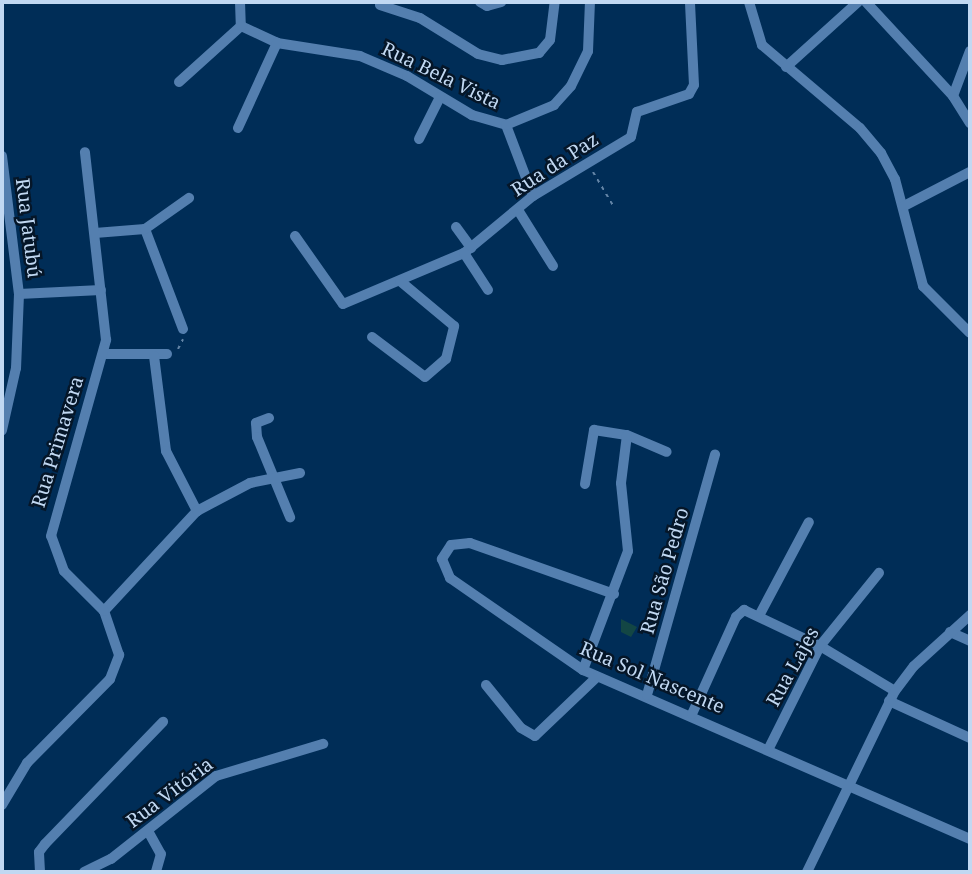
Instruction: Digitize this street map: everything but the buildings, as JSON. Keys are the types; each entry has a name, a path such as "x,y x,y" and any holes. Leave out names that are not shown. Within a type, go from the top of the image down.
{"street":[{"path":"179,82 241,26 240,2"},
{"path":"480,2 501,2"},
{"path":"380,5 420,18 478,54 502,60 538,53 550,40 555,2"},
{"name":"Rua Bela Vista","path":"241,26 277,43 360,56 491,124 506,125 555,105 571,86 587,51 590,2"},
{"name":"Rua da Paz","path":"295,236 343,304 468,250 533,195 631,137 641,109 689,94 694,85 690,2"},
{"path":"749,2 762,45 860,128 881,153 904,205 923,286 970,332"},
{"path":"786,67 858,2"},
{"path":"866,2 953,96 970,122"},
{"path":"239,128 277,43"},
{"path":"953,96 970,51"},
{"path":"419,139 440,97"},
{"name":"Rua Bela Vista","path":"506,125 533,195"},
{"name":"Rua Primavera","path":"2,805 26,763 115,671 118,644 104,611 64,571 51,536 103,354 101,290 85,152"},
{"name":"Rua Jatubú","path":"2,156 19,294 16,368 2,430"},
{"path":"904,205 970,172"},
{"path":"95,233 145,229 189,198"},
{"path":"518,210 553,266"},
{"path":"456,227 488,290"},
{"path":"145,229 183,329"},
{"path":"372,337 412,369 428,377 438,372 455,331 451,321 400,281"},
{"path":"19,294 101,290"},
{"path":"103,354 167,354"},
{"path":"154,356 166,451 197,511"},
{"path":"268,418 258,421 256,431 270,477 290,517"},
{"path":"585,484 594,430 626,435 667,453"},
{"path":"583,670 614,594 628,551 621,482 626,435"},
{"name":"Rua São Pedro","path":"647,695 715,454"},
{"path":"104,611 197,511 226,492 270,477 300,473"},
{"path":"755,612 809,522"},
{"name":"Rua Sol Nascente","path":"614,594 470,543 457,542 444,553 441,565 450,578 583,670 692,714 970,839"},
{"name":"Rua Lajes","path":"769,748 820,646 879,573"},
{"path":"692,714 736,617 755,612 820,646 892,696 970,738"},
{"path":"807,872 892,696 950,632 970,615"},
{"path":"950,632 970,641"},
{"path":"486,685 521,728 535,736 597,677"},
{"path":"40,872 39,852 45,844 163,722"},
{"name":"Rua Vitória","path":"84,872 148,831 216,776 323,744"},
{"path":"148,831 161,854 156,872"}],"path":[{"path":"588,163 614,207"},
{"path":"167,354 183,343 183,329"}]}
